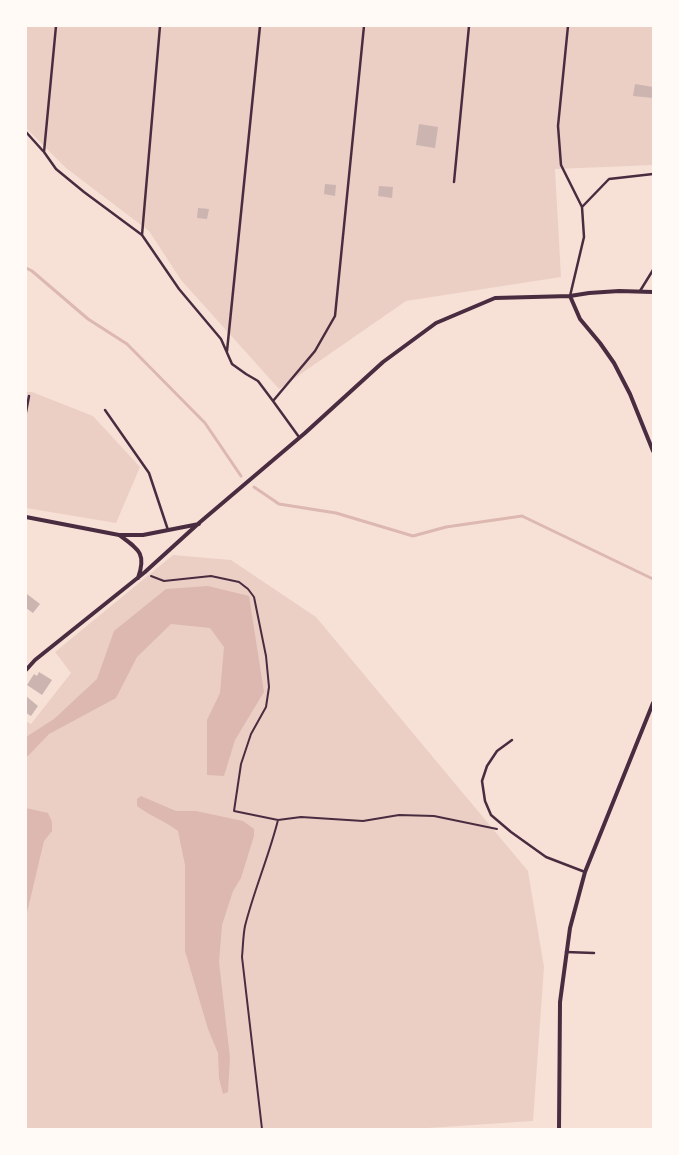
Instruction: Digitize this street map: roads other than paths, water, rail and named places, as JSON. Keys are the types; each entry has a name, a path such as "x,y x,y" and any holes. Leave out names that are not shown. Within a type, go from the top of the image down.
{"street":[{"path":"26,670 35,660 138,578 199,523 300,438 382,362 436,323 495,298 570,296 589,293 653,292"},
{"path":"570,296 580,319 614,363 630,394 653,451"},
{"path":"26,516 119,535 144,535 199,523"},
{"path":"119,535 135,547 141,557 142,566 138,578"},
{"path":"559,1129 560,1002 570,928 585,872 653,703"}],"lane":[{"path":"44,152 56,26"},
{"path":"142,235 160,26"},
{"path":"227,352 260,26"},
{"path":"273,401 315,351 335,316 364,26"},
{"path":"454,182 469,26"},
{"path":"568,26 558,126 561,165 582,206 584,237 570,296"},
{"path":"26,132 44,152 56,169 142,235 179,289 221,339 232,364 258,381 300,438"},
{"path":"582,206 609,179 653,174"},
{"path":"639,292 653,270"},
{"path":"26,412 29,396"},
{"path":"106,410 149,473 168,530"},
{"path":"512,740 497,751 487,766 482,781 485,801 491,815 511,832 546,857 585,872"},
{"path":"566,952 594,953"}],"waterway":[{"path":"26,268 32,271 88,319 127,344 205,423 241,476"},
{"path":"254,487 279,504 336,513 413,536 446,527 522,516 653,579"}]}
